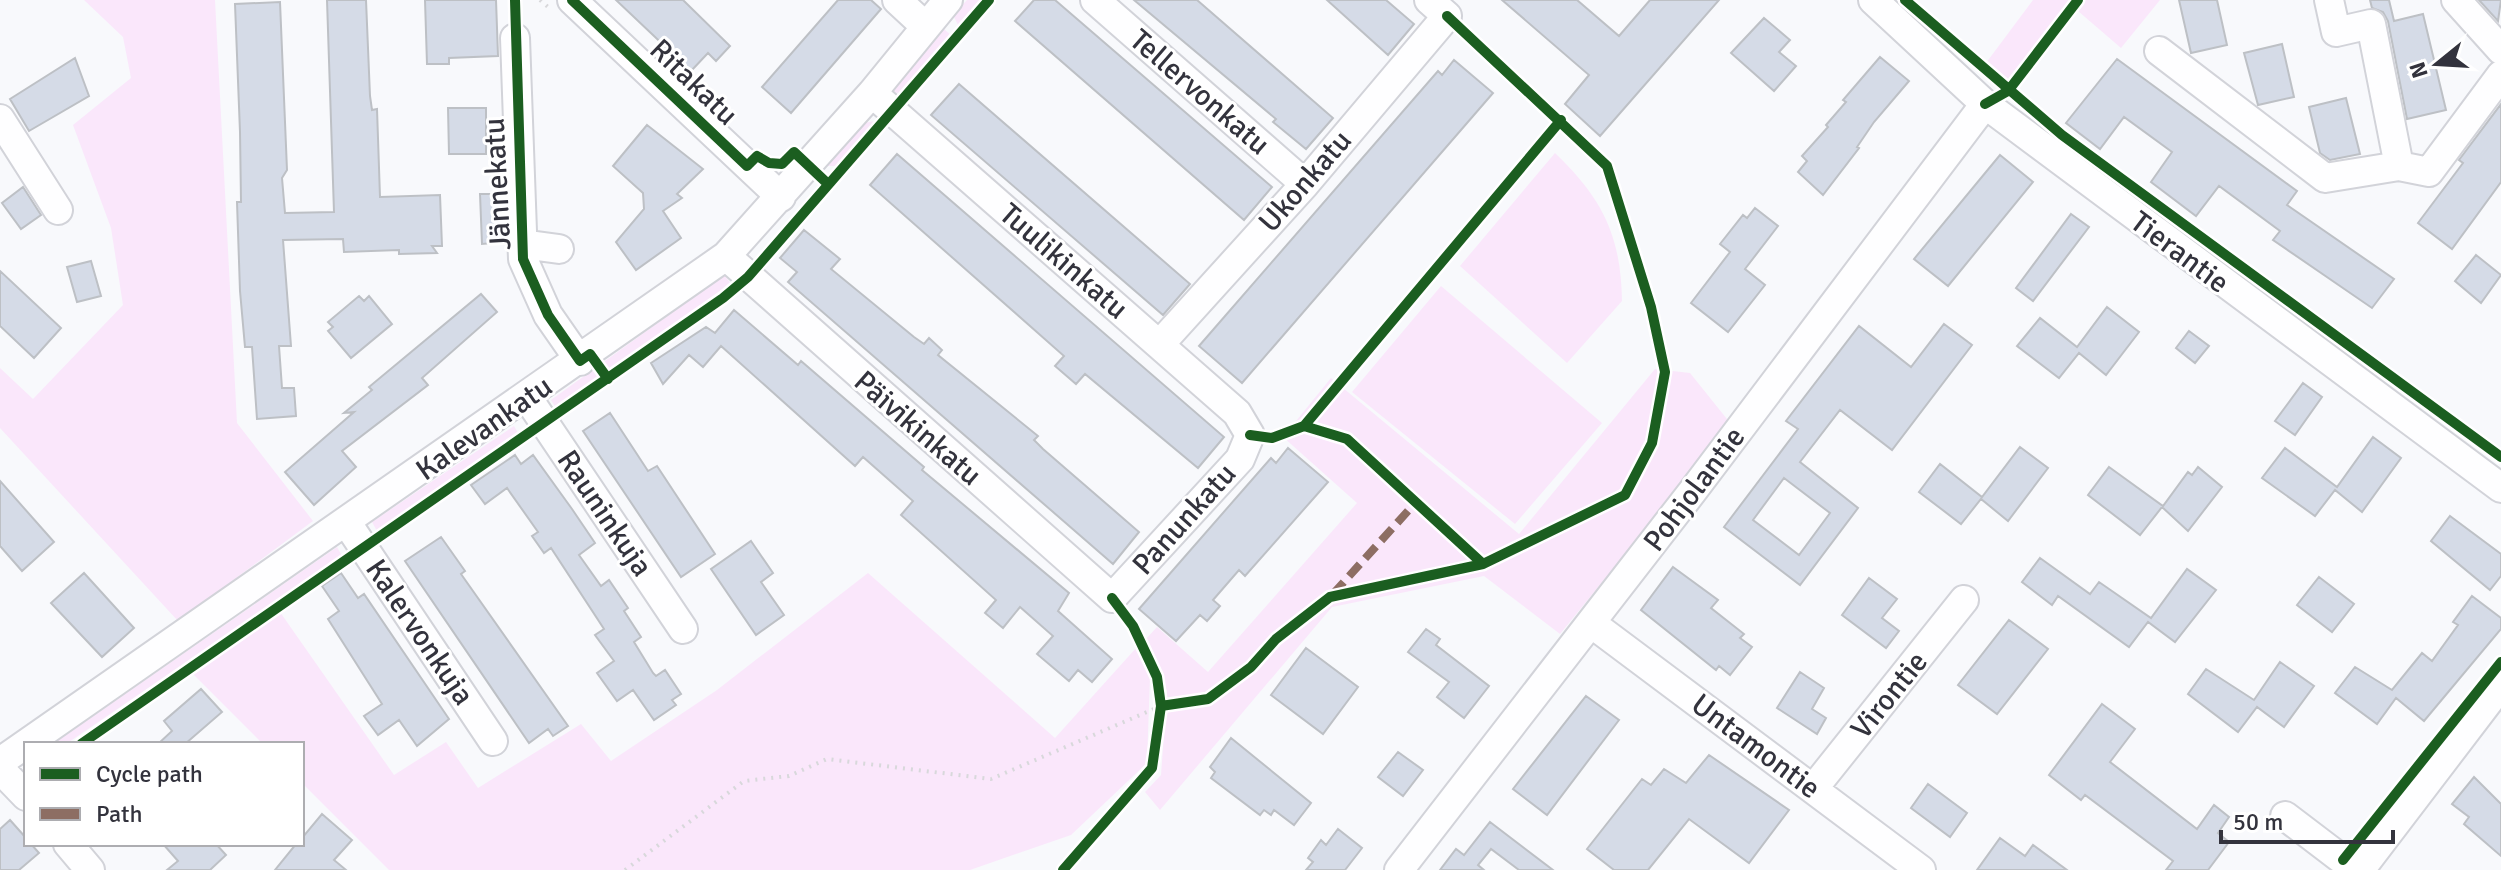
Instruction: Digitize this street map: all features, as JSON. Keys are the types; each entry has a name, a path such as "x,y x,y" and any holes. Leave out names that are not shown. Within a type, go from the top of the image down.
{"street":[{"name":"Ritakatu","path":"572,0 781,197"},
{"path":"897,0 925,26"},
{"name":"Kalevankatu","path":"29,742 580,361 726,256 872,93 948,0"},
{"name":"Tellervonkatu","path":"1095,0 1305,184"},
{"name":"Tierantie","path":"1873,0 1985,104 2501,488"},
{"path":"2329,0 2336,32 2371,24 2399,166"},
{"path":"2456,0 2501,50"},
{"name":"Ukonkatu","path":"1160,344 1305,184 1438,8"},
{"name":"Jännekatu","path":"515,38 523,259 548,315 580,361"},
{"path":"2159,51 2325,178 2399,166 2429,172 2501,75"},
{"name":"Tuulikinkatu","path":"872,93 1237,413 1250,435"},
{"name":"Pohjolantie","path":"1399,870 1591,623 1985,104"},
{"path":"0,119 58,210"},
{"path":"522,244 559,249"},
{"name":"Päivikinkatu","path":"726,256 1112,598"},
{"name":"Rauninkuja","path":"527,397 683,629"},
{"name":"Panunkatu","path":"1112,598 1240,459 1250,435"},
{"name":"Kalervonkuja","path":"347,523 493,741"},
{"name":"Virontie","path":"1813,789 1964,600"},
{"name":"Untamontie","path":"1591,623 1921,870"},
{"path":"2285,816 2358,870 2501,685"},
{"name":"Kalevankatu","path":"0,762 24,745"},
{"path":"0,769 24,794"},
{"path":"70,846 90,870"}],"path":[{"path":"1159,691 1159,721"},
{"path":"625,870 744,781 789,776 827,759 991,779 1161,706 1176,703"}],"shaded area":[{"path":"84,0 215,0 237,423 313,521 178,621 0,428 0,368 33,399 123,305 111,228 73,125 131,78 123,37"},
{"path":"967,0 981,0 958,25 953,15"},
{"path":"2033,0 2160,0 2121,48 2078,11 2017,89 1986,63"},
{"path":"944,29 952,36 900,95 890,89"},
{"path":"881,120 841,166 827,166 863,123"},
{"path":"1555,153 1585,186 1606,219 1618,256 1621,278 1622,301 1567,363 1460,266"},
{"path":"724,275 732,285 668,333 556,408 551,400"},
{"path":"1441,286 1602,423 1515,524 1352,392"},
{"path":"1655,369 1690,373 1731,424 1560,634 1484,576 1332,607 1160,810 1145,792 1161,775 1167,691 1145,640 1157,627 1208,672 1357,503 1283,437 1331,378 1519,534"},
{"path":"514,426 521,438 378,533 372,522"},
{"path":"337,547 342,556 69,742 56,742"},
{"path":"868,573 1055,738 1137,647 1150,677 1147,763 1071,835 970,870 389,870 304,785 304,742 261,742 190,671 280,612 394,775 446,742 478,788 581,724 611,761 717,690"}],"building":[{"path":"327,0 366,0 370,96 372,110 377,109 380,197 440,195 442,246 432,246 437,253 399,254 399,250 344,252 343,239 283,240 291,346 279,346 282,388 294,388 296,416 257,419 252,347 245,347 240,291 237,202 241,202 240,132 235,4 280,2 287,170 282,178 285,213 334,212"},
{"path":"425,0 496,0 498,56 449,58 449,64 427,64"},
{"path":"616,0 683,0 730,46 716,61 708,53 691,71"},
{"path":"838,0 871,0 881,9 791,113 762,87"},
{"path":"1034,0 1055,0 1272,187 1244,220 1015,21"},
{"path":"1134,0 1197,0 1333,118 1306,149 1273,122 1276,119"},
{"path":"1327,0 1386,0 1414,24 1388,55"},
{"path":"1502,0 1577,0 1619,36 1650,0 1719,0 1600,136 1565,104 1589,75"},
{"path":"2179,0 2217,0 2227,45 2191,53"},
{"path":"2370,0 2389,0 2394,21 2423,14 2446,110 2407,119 2388,21 2383,12 2372,8"},
{"path":"2479,0 2501,0 2498,21"},
{"path":"1764,18 1790,40 1779,52 1796,66 1774,91 1731,53"},
{"path":"2282,44 2294,97 2258,105 2244,53"},
{"path":"1880,57 1909,81 1874,122 1859,148 1823,195 1798,172 1807,161 1802,156 1828,127 1826,125 1846,102 1843,100"},
{"path":"75,58 89,96 29,131 10,99"},
{"path":"2117,59 2297,191 2287,205 2394,279 2372,308 2273,240 2280,231 2219,186 2196,216 2151,182 2172,152 2124,117 2100,149 2066,123"},
{"path":"1454,60 1493,93 1242,383 1199,346 1438,71 1442,75"},
{"path":"959,84 1190,284 1163,315 931,115"},
{"path":"2346,98 2360,154 2330,160 2320,153 2309,107"},
{"path":"2501,104 2501,182 2452,249 2418,223 2463,163 2459,160"},
{"path":"448,108 486,108 486,154 449,154"},
{"path":"647,125 703,169 677,194 682,198 663,211 681,238 636,270 616,242 644,209 643,193 613,166"},
{"path":"897,154 1224,437 1198,468 1085,374 1076,384 1055,366 1064,356 870,185"},
{"path":"2000,155 2033,182 1948,286 1914,259"},
{"path":"23,187 41,215 21,229 2,203"},
{"path":"480,194 502,194 504,242 482,244"},
{"path":"1755,208 1778,226 1745,269 1765,285 1728,332 1691,303 1730,252 1720,244 1743,215 1747,218"},
{"path":"2071,214 2089,227 2033,301 2016,288"},
{"path":"804,230 840,259 831,269 914,337 924,344 929,338 942,350 938,355 1038,436 1034,440 1043,449 1139,532 1113,564 788,282 797,272 780,258"},
{"path":"2476,255 2501,275 2481,303 2455,281"},
{"path":"91,261 101,296 77,302 67,267"},
{"path":"0,271 61,328 34,358 0,326"},
{"path":"481,294 497,312 422,378 428,385 342,451 356,467 314,505 285,472 354,412 344,413 372,390 369,387"},
{"path":"359,296 364,301 369,296 392,324 351,358 328,331 333,327 328,322"},
{"path":"2107,307 2139,332 2106,375 2079,353 2059,378 2017,346 2040,318 2077,347"},
{"path":"734,310 798,365 801,361 924,467 922,470 1069,593 1058,611 1112,659 1092,682 1078,670 1069,681 1037,654 1053,636 1020,607 1003,628 985,613 996,600 901,515 913,501 863,457 855,466 721,346 703,367 689,355 663,384 651,363 706,327 715,333"},
{"path":"1944,324 1972,345 1892,450 1840,410 1800,462 1858,508 1800,585 1724,527 1798,429 1786,421 1859,326 1911,367","holes":["1784,478 1830,513 1799,555 1753,520"]},
{"path":"2189,331 2209,346 2195,363 2176,348"},
{"path":"2303,383 2322,397 2295,435 2275,421"},
{"path":"610,413 648,471 657,466 715,554 681,577 583,431"},
{"path":"2373,437 2401,458 2362,512 2335,490 2315,516 2262,478 2285,448 2337,487"},
{"path":"2020,447 2048,468 2008,521 1981,499 1961,524 1919,492 1940,464 1982,497"},
{"path":"1288,448 1328,482 1245,576 1239,570 1213,600 1220,606 1207,621 1200,615 1176,641 1139,609 1271,458 1276,463"},
{"path":"515,455 521,464 533,455 572,509 595,543 579,555 601,586 609,580 628,608 624,611 641,637 634,642 653,673 656,676 665,670 681,694 672,700 676,705 654,720 633,690 617,701 597,673 614,661 595,635 604,629 551,548 544,553 532,536 538,532 507,488 485,504 471,485"},
{"path":"2109,467 2163,506 2188,472 2192,475 2198,467 2222,487 2188,531 2162,507 2140,535 2088,495"},
{"path":"0,481 54,542 22,571 0,546"},
{"path":"2450,516 2501,554 2501,576 2490,590 2431,541"},
{"path":"441,537 465,571 461,574 568,726 553,736 548,729 529,743 405,561"},
{"path":"751,541 773,573 761,582 784,615 756,635 711,569"},
{"path":"2040,558 2090,594 2099,582 2151,618 2187,569 2216,590 2175,642 2148,622 2129,647 2058,596 2052,605 2022,582"},
{"path":"1673,567 1718,600 1711,608 1744,634 1740,638 1752,647 1730,675 1719,666 1716,670 1641,610"},
{"path":"84,573 134,628 102,657 51,603"},
{"path":"341,573 358,598 364,594 449,719 417,746 399,720 378,735 364,716 382,704 328,619 339,611 322,586"},
{"path":"2319,577 2354,604 2332,632 2297,605"},
{"path":"1869,578 1897,599 1882,618 1899,631 1886,648 1842,615"},
{"path":"2472,596 2501,618 2501,629 2424,721 2396,698 2377,724 2335,693 2355,667 2392,690 2422,653 2432,661 2458,625 2453,622"},
{"path":"2009,620 2048,649 1997,714 1958,685"},
{"path":"1426,629 1440,639 1436,645 1489,686 1464,718 1437,697 1449,682 1408,652"},
{"path":"1306,648 1358,687 1323,734 1271,695"},
{"path":"2280,662 2314,686 2284,727 2257,707 2238,732 2188,694 2206,669 2254,700"},
{"path":"1800,672 1824,688 1812,709 1826,718 1817,734 1777,708"},
{"path":"201,689 222,712 187,742 160,742 172,731 164,721"},
{"path":"1586,696 1619,720 1547,815 1513,789"},
{"path":"2102,704 2135,729 2110,762 2197,829 2214,805 2229,817 2218,833 2229,842 2208,870 2166,870 2173,861 2085,795 2081,800 2049,775"},
{"path":"1231,738 1311,803 1294,825 1274,810 1271,815 1264,810 1260,815 1211,778 1215,772 1210,767"},
{"path":"1398,752 1423,770 1403,796 1378,777"},
{"path":"1709,755 1789,810 1749,863 1689,819 1648,870 1614,870 1587,849 1642,779 1651,785 1664,769 1686,783"},
{"path":"2474,777 2501,804 2501,856 2464,824 2469,817 2452,804"},
{"path":"1928,784 1967,813 1950,837 1911,808"},
{"path":"322,814 352,840 334,860 346,870 275,870 294,846 304,846 304,836"},
{"path":"10,820 24,836 24,846 33,846 39,853 19,870 0,870 0,829"},
{"path":"1490,822 1553,870 1519,870 1491,849 1478,865 1484,870 1440,870 1456,849 1464,855"},
{"path":"1338,829 1362,848 1345,870 1306,870 1313,862 1308,858 1321,840 1326,845"},
{"path":"2000,838 2025,856 2033,845 2067,870 1977,870"},
{"path":"165,846 218,846 226,855 210,870 167,870 178,861"}],"marked path":[{"path":"1333,594 1416,502"}],"cycle path":[{"path":"515,0 523,259 548,315 580,361 590,354 608,379"},
{"path":"572,0 747,166 757,156 769,163 782,164 794,152 828,184"},
{"path":"84,742 723,298 748,277 989,0"},
{"path":"1905,0 2062,135 2501,457"},
{"path":"1985,104 2008,91 2078,0"},
{"path":"1250,435 1272,438 1304,426 1347,439 1483,564 1625,495 1652,443 1665,372 1651,307 1607,166 1447,16"},
{"path":"1304,426 1561,120"},
{"path":"1161,706 1208,699 1251,667 1276,639 1330,597 1483,564"},
{"path":"1063,870 1152,768 1161,706 1157,677 1133,626 1112,598"},
{"path":"2343,860 2501,662"}]}
